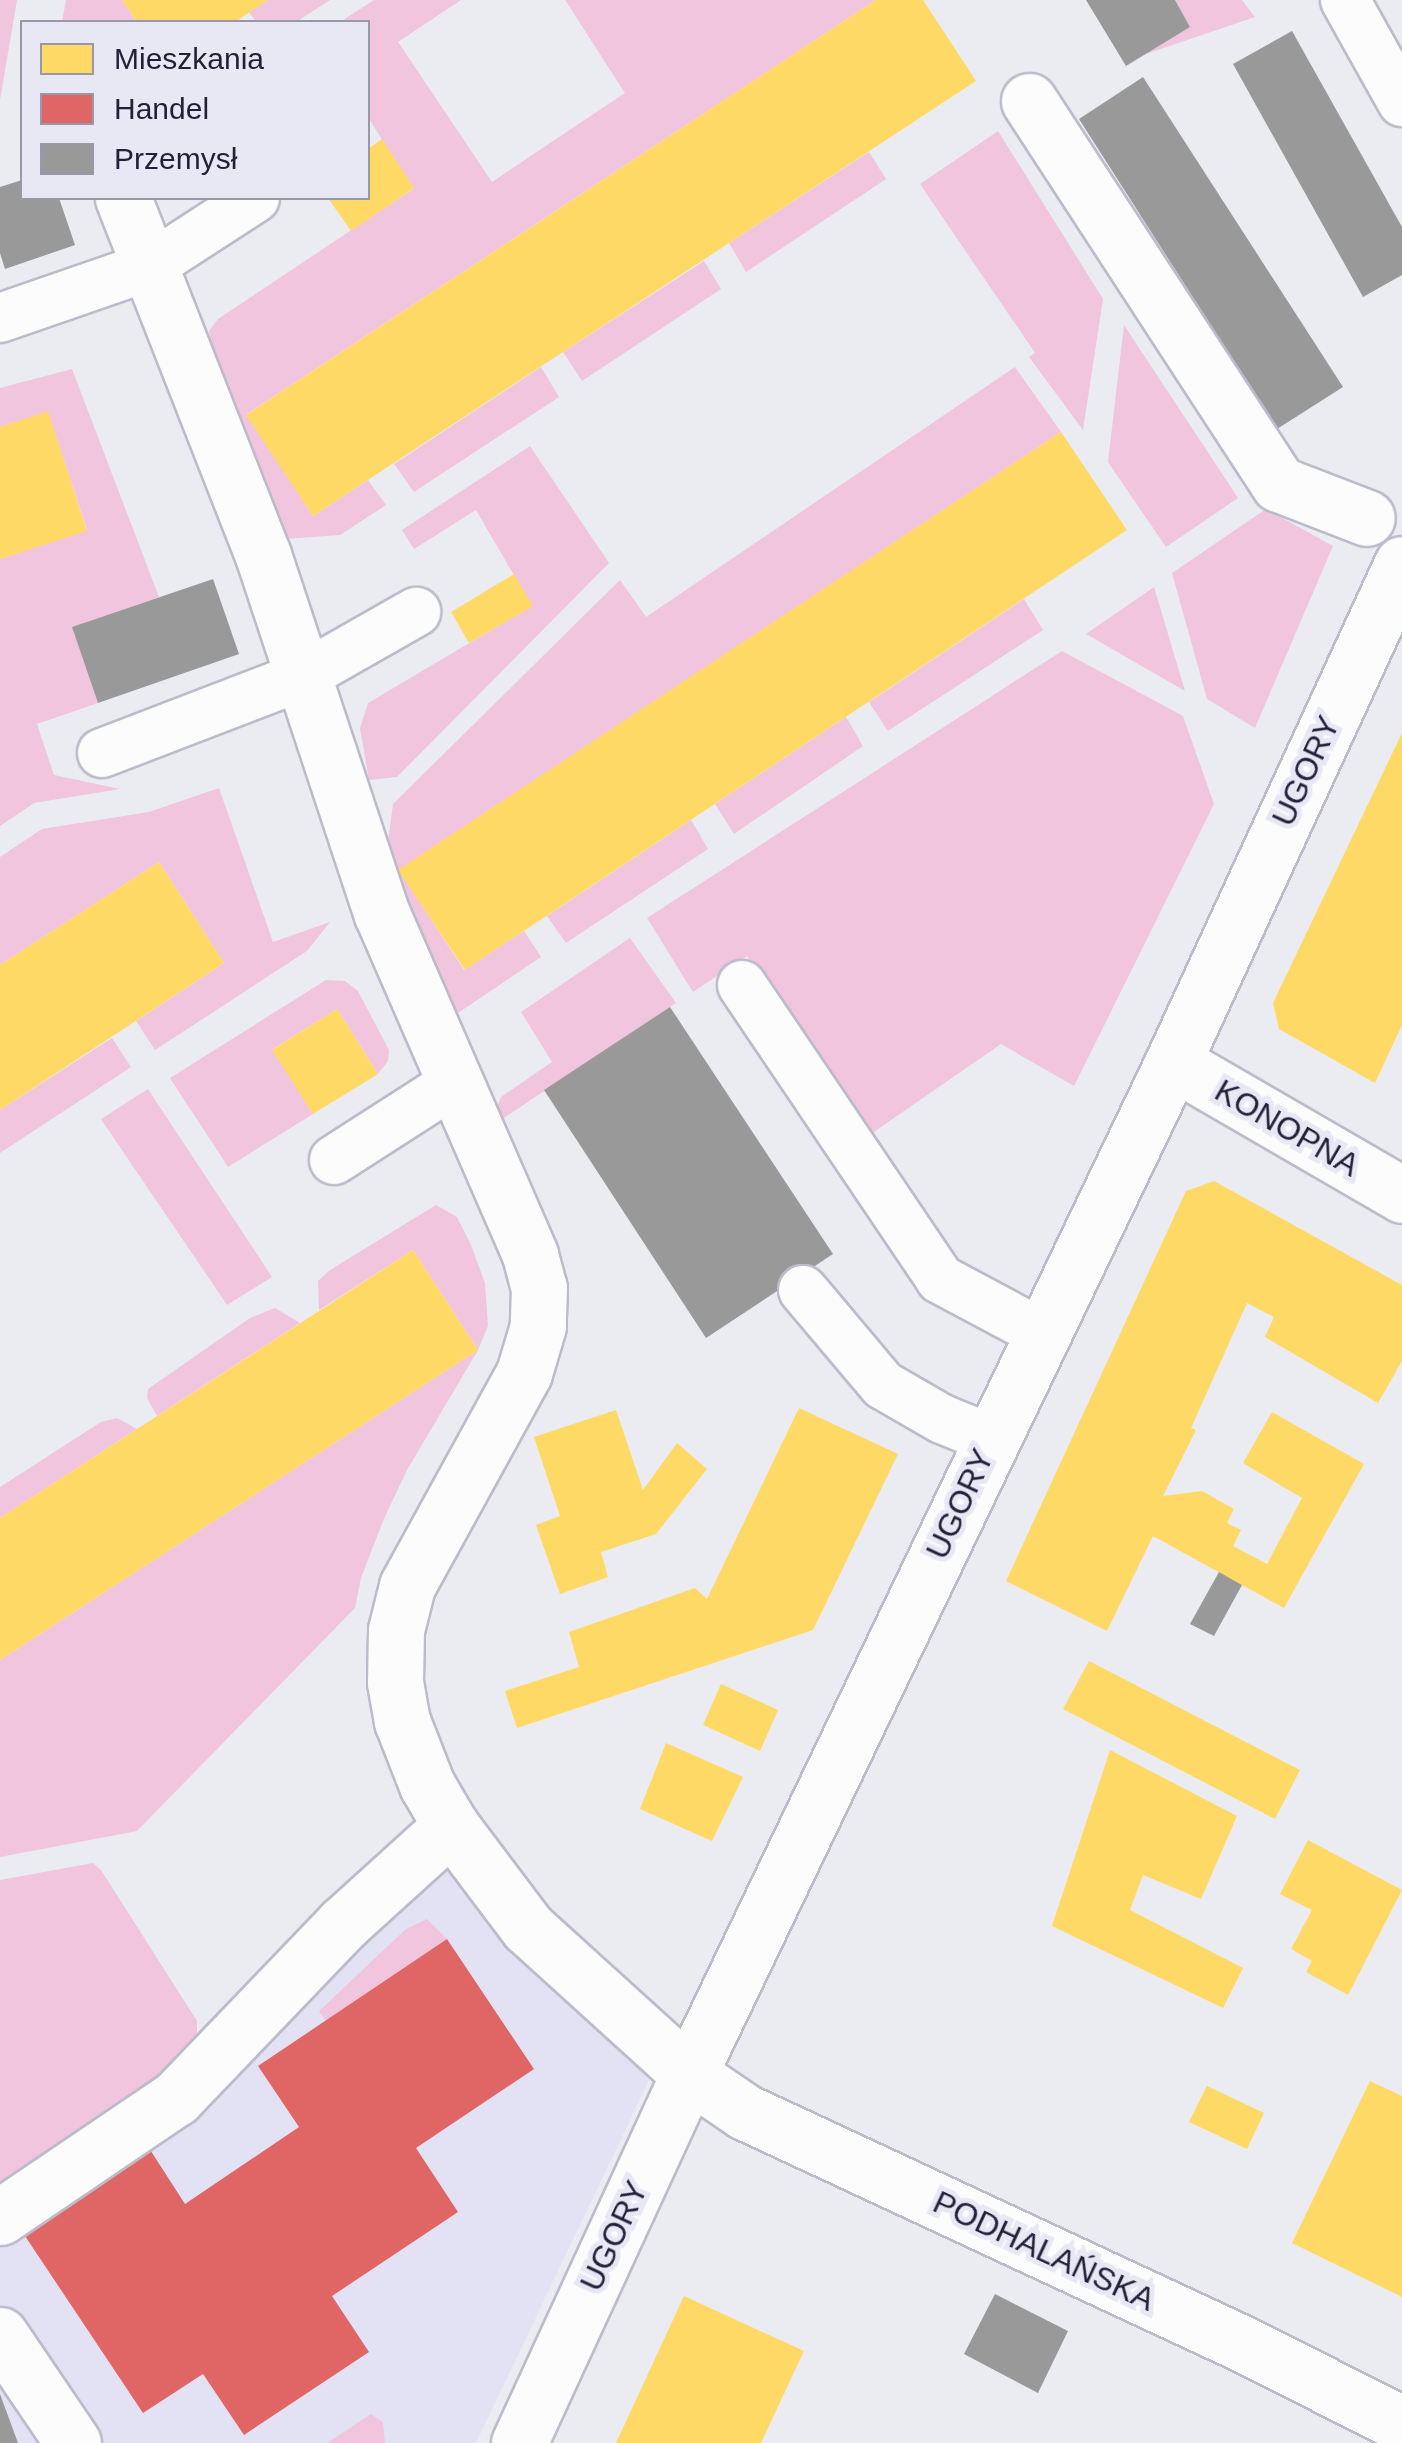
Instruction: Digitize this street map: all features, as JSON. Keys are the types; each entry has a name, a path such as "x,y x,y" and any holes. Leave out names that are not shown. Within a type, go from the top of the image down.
{"street":[{"path":"1029,101 1278,484 1367,518"},
{"name":"PODHALAŃSKA","path":"124,200 263,555 353,834 454,1084 530,1255 539,1288 538,1326 524,1373 408,1586 396,1630 395,1682 402,1721 427,1786 451,1826 528,1928 689,2074 745,2112 1238,2342 1402,2424"},
{"name":"UGORY","path":"519,2443 689,2074 1173,1062 1402,564"},
{"name":"KONOPNA","path":"1173,1062 1402,1195"},
{"path":"0,2218 176,2098 344,1924 451,1826"},
{"path":"0,2335 73,2443"}],"lane":[{"path":"1345,0 1402,102"},
{"path":"0,318 150,266 252,200"},
{"path":"102,754 304,675 416,612"},
{"path":"742,986 940,1278 1041,1333"},
{"path":"334,1160 454,1084"},
{"path":"804,1290 883,1385 942,1419 990,1440"}],"shaded area":[{"path":"0,0 17,0 0,100"},
{"path":"66,0 122,0 136,20 62,20"},
{"path":"268,0 330,0 299,20 255,20 249,12"},
{"path":"374,0 461,0 398,42 492,182 625,93 565,0 876,0 247,414 313,516 368,480 386,505 340,535 285,539 209,331 218,319 413,189 370,120 370,20 343,20"},
{"path":"1175,0 1242,0 1255,17 1143,55 1190,27"},
{"path":"998,131 1103,299 1083,430 1029,357 1035,353 920,184"},
{"path":"869,152 886,179 746,272 729,243"},
{"path":"704,261 721,289 582,381 563,352"},
{"path":"1124,325 1238,498 1166,547 1108,462"},
{"path":"541,367 559,397 414,492 394,464"},
{"path":"1015,367 1061,432 399,870 464,970 524,931 541,957 455,1015 387,850 393,804 620,580 646,617"},
{"path":"72,369 159,597 73,627 98,703 37,724 54,775 120,789 34,803 0,826 0,559 87,530 48,412 0,427 0,388"},
{"path":"530,446 609,563 397,777 369,780 360,728 368,703 532,606 476,510 414,549 402,530"},
{"path":"1266,509 1333,546 1255,728 1207,699 1172,573"},
{"path":"1154,587 1185,691 1086,634"},
{"path":"1024,599 1043,630 888,731 869,702"},
{"path":"1062,651 1183,716 1214,804 1074,1086 1001,1044 868,1136 747,956 693,992 647,918"},
{"path":"846,717 863,746 734,834 715,804"},
{"path":"219,788 273,942 330,922 307,951 155,1050 136,1021 224,963 159,862 0,965 0,857 42,829 149,812"},
{"path":"691,820 708,849 566,943 547,916"},
{"path":"630,938 676,1003 504,1118 496,1109 501,1097 552,1062 521,1012"},
{"path":"326,980 345,981 358,991 389,1050 388,1061 378,1074 337,1009 273,1049 313,1114 228,1167 170,1078"},
{"path":"112,1038 131,1067 0,1153 0,1110"},
{"path":"148,1089 272,1277 227,1305 101,1119"},
{"path":"436,1205 457,1217 485,1283 488,1326 478,1350 413,1250 319,1310 318,1281 330,1270"},
{"path":"275,1308 300,1323 157,1416 147,1398 148,1389 250,1318"},
{"path":"478,1350 407,1470 361,1578 355,1608 137,1831 0,1857 0,1660"},
{"path":"117,1418 137,1429 0,1518 0,1487 101,1422"},
{"path":"451,1826 653,2072 476,2443 73,2443 0,2335 0,2217"},
{"path":"93,1863 197,2021 197,2045 179,2069 0,2191 0,1880"},
{"path":"427,1919 447,1939 326,2021 319,2011 406,1929"},
{"path":"0,2378 44,2443 0,2443"},
{"path":"371,2414 383,2422 385,2443 327,2443"}],"building: Mieszkania":[{"path":"122,0 268,0 238,20 136,20"},
{"path":"876,0 923,0 976,81 313,516 246,415"},
{"path":"382,139 414,188 351,231 329,200 370,200 370,148"},
{"path":"48,411 87,531 0,559 0,427"},
{"path":"1061,432 1127,530 465,970 398,870"},
{"path":"514,574 533,606 469,643 451,612"},
{"path":"1402,733 1402,1025 1375,1083 1279,1029 1273,1003"},
{"path":"159,862 224,963 0,1110 0,965"},
{"path":"337,1009 378,1074 313,1114 272,1050"},
{"path":"1214,1181 1402,1285 1402,1361 1378,1403 1265,1337 1274,1317 1247,1303 1191,1428 1196,1430 1163,1496 1202,1491 1234,1509 1227,1523 1241,1530 1233,1546 1267,1564 1302,1498 1243,1463 1272,1412 1364,1464 1284,1608 1153,1536 1107,1631 1006,1581 1186,1191"},
{"path":"413,1250 478,1350 0,1660 0,1518"},
{"path":"799,1408 898,1454 813,1630 517,1728 505,1691 579,1667 569,1632 695,1588 707,1599"},
{"path":"616,1410 643,1490 677,1443 707,1469 656,1534 601,1552 608,1577 560,1594 536,1525 560,1516 534,1437"},
{"path":"1089,1661 1300,1770 1275,1819 1063,1709"},
{"path":"721,1684 778,1710 760,1751 703,1725"},
{"path":"666,1743 743,1777 712,1841 640,1809"},
{"path":"1110,1750 1237,1816 1201,1899 1143,1875 1130,1910 1243,1968 1223,2008 1052,1926"},
{"path":"1308,1840 1402,1890 1348,1995 1306,1972 1312,1961 1291,1949 1312,1910 1280,1894"},
{"path":"1370,2081 1402,2096 1402,2297 1292,2243"},
{"path":"1207,2086 1264,2113 1247,2149 1189,2122"},
{"path":"684,2296 804,2351 761,2443 616,2443"}],"building: Handel":[{"path":"447,1939 534,2069 416,2148 458,2212 332,2296 369,2352 244,2435 203,2374 143,2413 21,2230 147,2145 185,2204 299,2127 258,2066"}],"building: Przemysł":[{"path":"1086,0 1175,0 1190,27 1126,66"},
{"path":"1292,31 1402,227 1402,275 1363,297 1233,64"},
{"path":"1143,77 1343,387 1277,429 1079,119"},
{"path":"20,181 20,200 60,200 75,245 5,269 0,253 0,187"},
{"path":"213,579 239,654 98,703 72,627"},
{"path":"670,1007 833,1254 706,1338 544,1090"},
{"path":"1219,1572 1242,1585 1214,1636 1190,1624"},
{"path":"995,2294 1068,2331 1038,2393 964,2354"},
{"path":"0,2394 18,2443 0,2443"}]}
